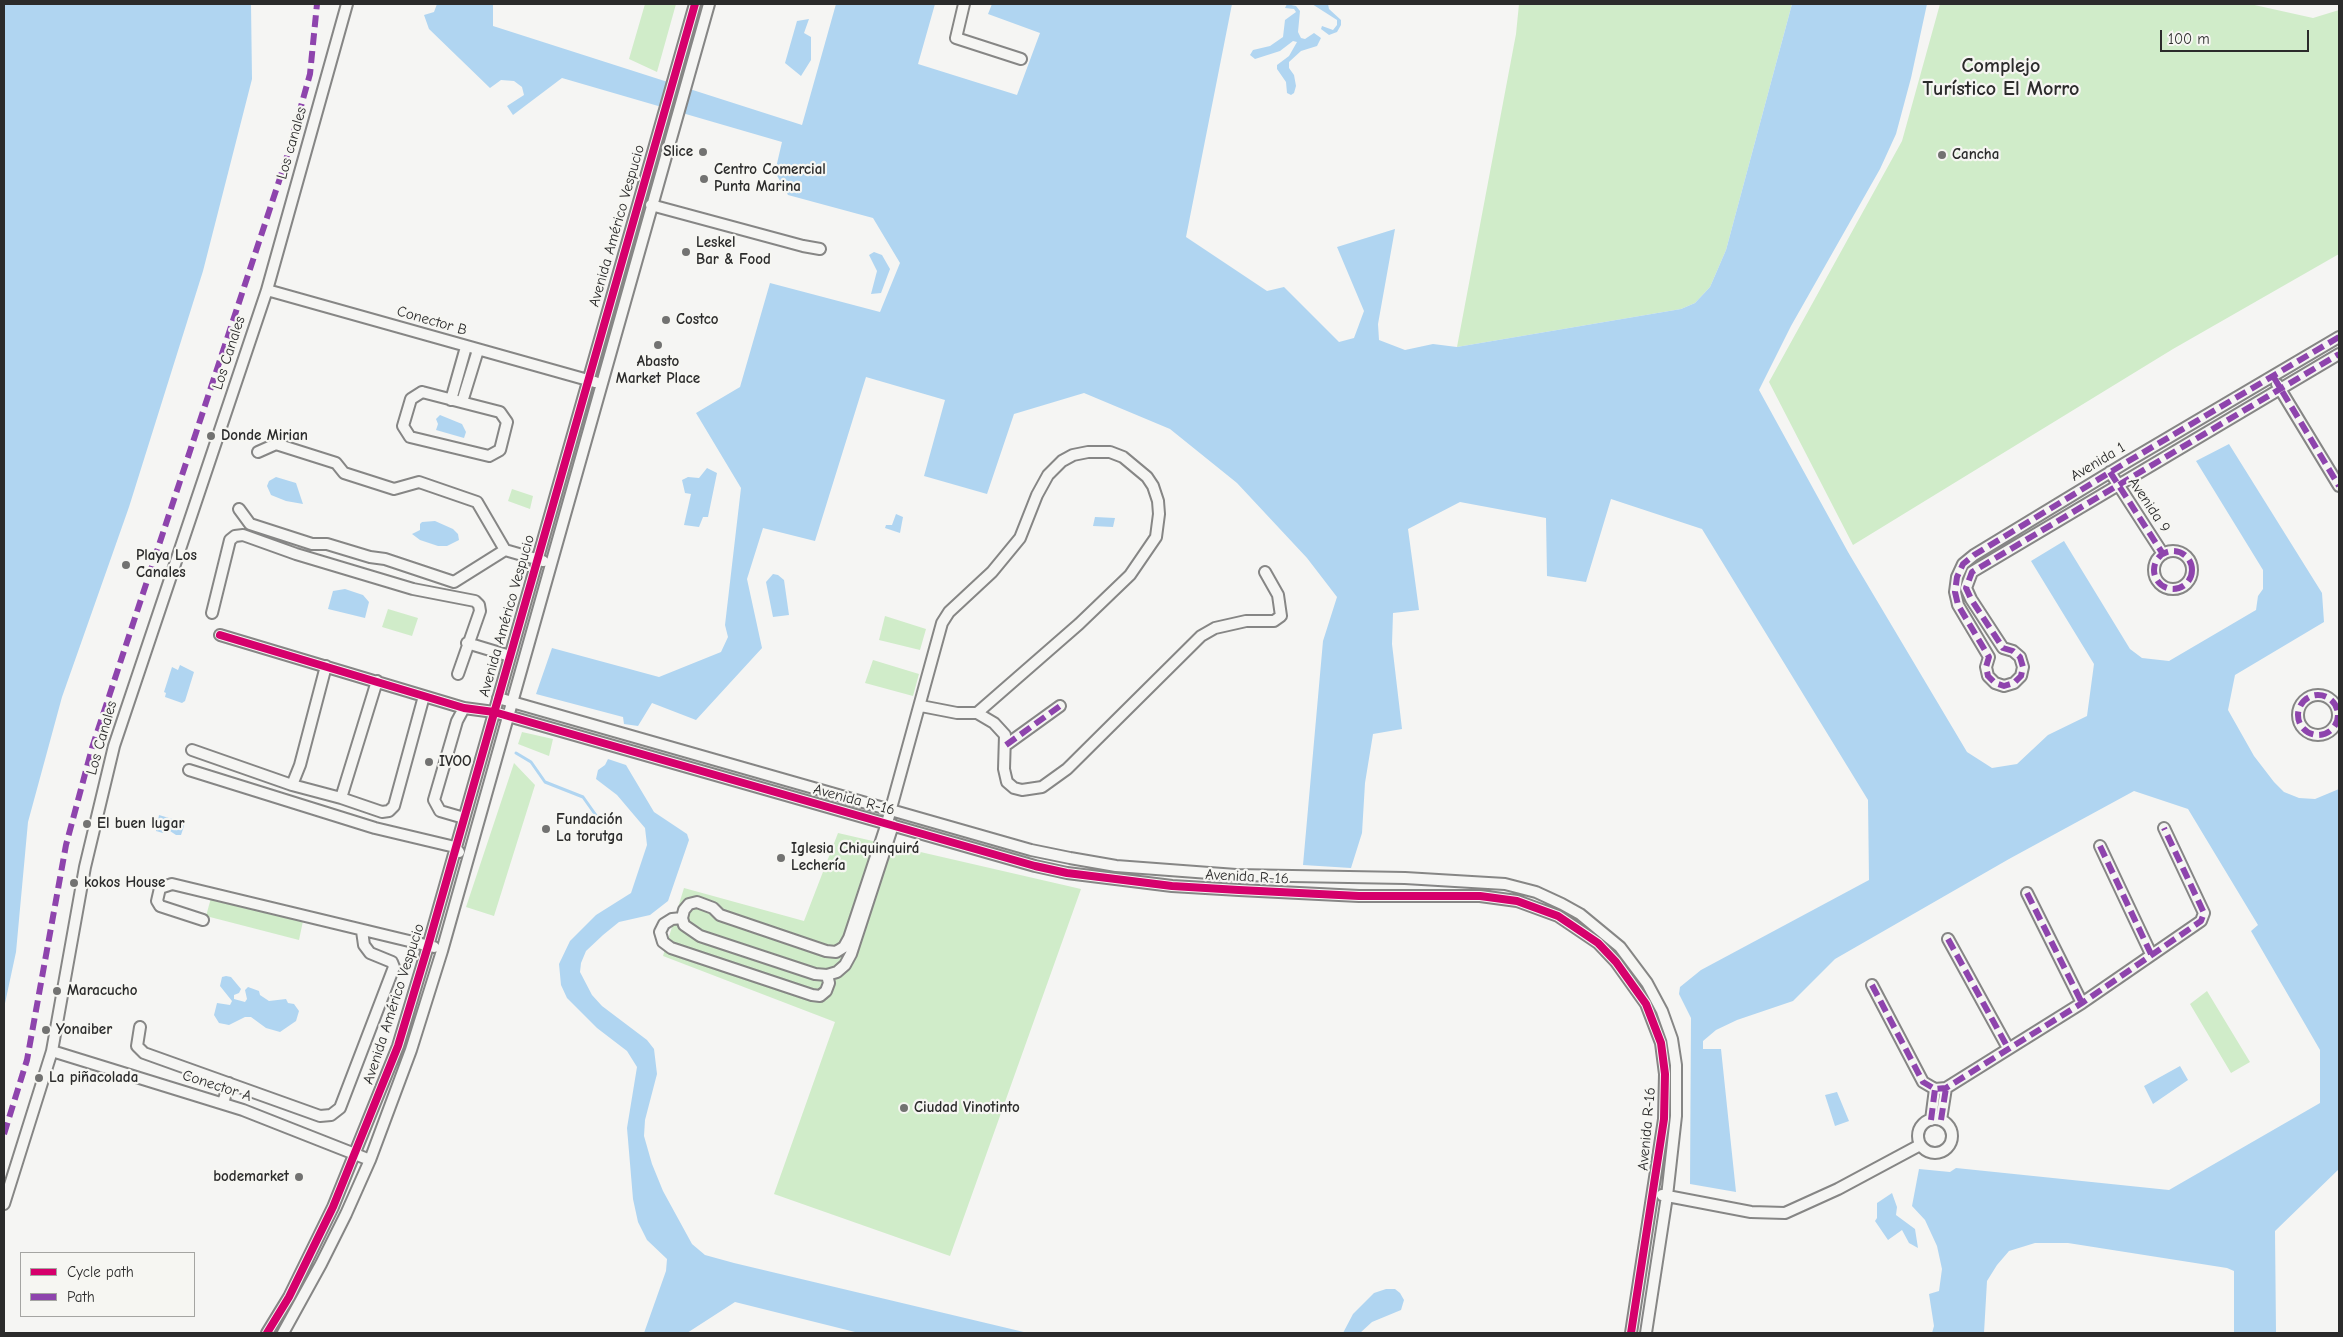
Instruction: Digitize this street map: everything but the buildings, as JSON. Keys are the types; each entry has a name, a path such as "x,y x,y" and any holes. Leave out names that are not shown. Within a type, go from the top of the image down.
{"street":[{"name":"Los canales","path":"267,290 347,4"},
{"name":"Avenida Américo Vespucio","path":"267,1333 312,1252 356,1154 398,1046 695,4"},
{"name":"Avenida Américo Vespucio","path":"283,1333 321,1264 370,1160 411,1050 442,949 708,4"},
{"path":"964,4 956,38 1021,59"},
{"path":"651,205 820,249"},
{"name":"Conector B","path":"267,290 602,384"},
{"name":"Los Canales","path":"4,1204 52,1051 85,867 114,746 267,290"},
{"name":"Avenida 1","path":"2339,337 2110,472 1974,555 1963,564 1957,577 1955,592 1958,605 1989,657 1986,666 1988,676 1995,683 2004,686 2014,684 2021,676 2023,667 2020,657 2013,651 2003,648 1971,599 1966,588 1968,578 1972,572 2339,354"},
{"path":"451,400 466,347"},
{"path":"462,402 478,350"},
{"path":"2273,376 2339,486"},
{"path":"422,392 451,400 500,412 507,422 500,450 489,456 410,437 403,426 411,399 422,392"},
{"path":"2177,432 2184,446"},
{"path":"258,452 276,444 336,463 344,473 394,490 419,482 477,502 505,550 551,564"},
{"path":"890,824 850,938 844,947 836,952 826,951 720,916 704,903 689,904 684,910 682,918 684,926 700,936 815,974 827,975 837,972 845,965 851,954 890,824 891,810 921,706 942,623 949,612 992,572 1020,538 1037,495 1048,475 1062,461 1073,455 1110,452 1123,457 1147,477 1153,486 1158,507 1156,537 1130,575 1079,624 977,712"},
{"name":"Avenida 9","path":"2110,472 2163,554"},
{"path":"239,509 250,524 312,544 328,544 370,557 385,559 454,582 505,550"},
{"path":"2037,517 2043,529"},
{"path":"212,613 230,540 235,536 243,535 296,554 413,589 475,601 480,605 480,611 467,643 458,674"},
{"path":"921,706 957,713 977,712 1000,728 1005,735 1004,769 1007,782 1014,788 1022,790 1042,787 1067,769 1201,636 1215,628 1246,621 1274,621 1281,616 1278,595 1265,572"},
{"name":"Avenida R-16","path":"220,634 464,708 494,712 1035,866 1116,880 1191,887 1359,896 1443,895 1503,898 1531,905 1558,916 1580,929 1616,962 1646,1004 1661,1043 1665,1074 1664,1120 1631,1333"},
{"path":"467,643 510,656"},
{"path":"1989,657 2003,648"},
{"path":"292,785 300,765 326,666"},
{"path":"341,798 377,681"},
{"path":"192,750 292,785 341,798 382,812 389,811 394,806 424,696"},
{"name":"Avenida R-16","path":"498,698 1031,850 1116,866 1236,875 1405,878 1505,884 1536,892 1562,904 1598,928 1620,946 1647,983 1662,1011 1672,1039 1676,1064 1676,1116 1667,1196 1646,1333"},
{"path":"1006,745 1060,706"},
{"path":"464,708 457,721 434,800 440,811 464,818"},
{"path":"189,770 375,828 455,847 466,862"},
{"path":"822,806 826,792"},
{"path":"1872,985 1923,1082 1934,1089 1946,1088 2082,1003 2204,917 2204,913 2164,828"},
{"path":"2100,846 2152,954"},
{"path":"203,920 160,906 157,901 160,888 172,884 362,932 442,949"},
{"path":"1503,898 1505,884"},
{"path":"2027,893 2082,1003"},
{"path":"682,918 672,919 664,924 660,932 663,942 671,948 820,996 826,991 829,983 827,975"},
{"path":"140,1027 137,1046 144,1053 320,1116 331,1115 340,1108 394,967 392,962 370,953 364,945 362,932"},
{"path":"1948,939 2008,1048"},
{"name":"Conector A","path":"52,1051 223,1103 370,1160"},
{"path":"223,1103 229,1083"},
{"path":"1936,1120 1948,1125 1952,1133 1949,1146 1942,1152 1934,1153 1920,1145 1918,1139 1921,1127 1936,1120 1946,1088"},
{"path":"1934,1089 1936,1120"},
{"path":"1654,1193 1751,1212 1785,1212 1838,1189 1920,1145"}],"green space":[{"path":"645,4 676,4 657,72 629,59"},
{"path":"1519,4 1792,4 1726,250 1710,287 1695,303 1681,309 1457,347 1516,34"},
{"path":"1940,4 2250,4 2313,18 2339,10 2339,254 2173,349 1853,545 1769,382 1902,141"},
{"path":"512,489 533,496 530,509 508,501"},
{"path":"388,609 418,618 412,636 382,627"},
{"path":"885,616 926,629 920,650 879,640"},
{"path":"873,660 919,674 913,696 865,683"},
{"path":"522,732 553,739 549,756 518,744"},
{"path":"514,763 535,785 494,916 466,907"},
{"name":"Ciudad Vinotinto","path":"838,833 1081,889 950,1256 774,1194 835,1022 663,956 684,888 804,921"},
{"path":"211,898 303,921 299,940 206,916"},
{"path":"2207,991 2250,1062 2231,1073 2190,1004"}],"water":[{"path":"4,4 251,4 252,79 203,271 129,507 62,697 28,822 16,952 4,1008"},
{"path":"437,4 493,4 493,26 802,125 836,4 935,4 918,64 1017,95 1040,33 988,14 992,4 1232,4 1186,237 1267,291 1284,287 1339,342 1354,338 1364,311 1337,247 1395,229 1378,324 1379,340 1405,350 1433,344 1457,347 1681,309 1695,303 1710,287 1726,250 1792,4 1927,4 1911,78 1896,134 1880,169 1791,326 1759,390 1848,552 1967,752 1992,768 2017,764 2048,735 2087,716 2094,664 2031,561 2064,541 2130,649 2142,658 2169,661 2256,610 2258,596 2263,589 2263,570 2196,461 2229,444 2322,593 2324,622 2235,675 2228,710 2254,756 2284,792 2299,798 2315,799 2339,789 2339,1169 2275,1231 2276,1333 2234,1333 2234,1271 2227,1268 2068,1243 2035,1243 2009,1251 1987,1281 1984,1333 1932,1333 1934,1326 1929,1294 1939,1291 1942,1269 1937,1246 1925,1220 1912,1206 1919,1169 1950,1172 1956,1168 2169,1190 2320,1103 2320,1050 2251,931 2258,925 2188,809 2134,791 2009,859 1835,959 1793,1001 1737,1020 1716,1030 1703,1041 1703,1049 1721,1049 1736,1192 1690,1184 1691,1018 1679,994 1680,987 1701,970 1869,880 1868,800 1702,529 1611,499 1586,582 1547,576 1546,518 1460,502 1408,529 1419,610 1393,613 1392,644 1402,729 1373,734 1365,783 1362,833 1351,868 1303,865 1323,641 1337,597 1307,558 1237,483 1170,429 1084,393 1014,414 987,494 924,476 945,400 866,377 815,541 763,528 747,579 762,648 696,720 652,703 638,726 624,724 623,717 536,694 552,648 659,677 721,652 728,637 725,625 741,488 696,413 740,387 770,283 880,312 900,263 873,218 788,195 775,172 782,142 562,78 513,115 507,106 524,95 522,87 514,81 501,80 490,88 429,29 424,15 434,12"},
{"path":"1287,4 1296,6 1300,11 1298,32 1301,38 1305,39 1314,33 1321,38 1317,46 1301,51 1289,62 1289,68 1294,75 1296,86 1294,93 1291,95 1287,93 1286,82 1277,69 1277,65 1289,56 1297,42 1293,41 1280,51 1255,59 1250,55 1253,50 1270,46 1283,37 1285,20 1296,12 1294,9 1285,8"},
{"path":"1312,4 1328,4 1329,9 1341,20 1341,25 1337,32 1329,35 1321,29 1322,26 1333,30 1337,25 1337,20"},
{"path":"809,19 804,33 811,37 811,60 801,76 785,63 797,21"},
{"path":"874,252 882,255 890,269 881,293 871,294 877,271 869,255"},
{"path":"440,415 462,424 466,432 464,438 436,430 438,424 436,419"},
{"path":"707,468 717,473 708,517 703,517 699,527 684,525 691,494 685,493 682,480 688,477 699,478"},
{"path":"276,477 296,483 303,504 286,501 271,495 267,486 269,481"},
{"path":"896,514 903,517 900,533 885,528 886,525 892,525"},
{"path":"1095,517 1115,518 1113,527 1093,526"},
{"path":"435,521 453,529 458,534 459,540 447,546 438,546 420,540 412,534 420,530 422,522"},
{"path":"773,574 778,575 784,580 789,615 773,617 766,582"},
{"path":"345,589 363,595 369,602 365,618 328,609 333,591"},
{"path":"180,665 194,672 185,701 182,703 165,697 166,693 164,692 172,667 178,670"},
{"path":"608,759 626,765 654,812 687,834 689,840 668,901 650,915 619,922 586,951 581,963 580,972 592,995 602,1006 647,1040 654,1049 657,1074 645,1120 644,1136 652,1164 663,1191 692,1244 705,1255 734,1263 1028,1333 859,1333 735,1302 687,1333 644,1333 666,1271 667,1259 647,1240 638,1222 633,1199 627,1128 637,1067 627,1051 597,1028 567,998 561,985 559,964 570,941 596,915 631,893 647,845 645,828 617,795 596,779 598,770 605,765"},
{"path":"159,815 182,822 184,826 181,835 176,835 170,831 163,833 156,831"},
{"path":"222,977 231,977 241,989 239,993 234,995 234,999 245,1002 247,999 245,990 248,987 259,991 260,995 269,1001 286,999 288,1003 294,1004 299,1011 296,1021 280,1032 266,1028 251,1017 245,1017 229,1025 219,1023 214,1015 217,1003 230,1005 232,1001 220,986"},
{"path":"2180,1066 2188,1080 2153,1104 2144,1086"},
{"path":"1837,1092 1849,1121 1835,1126 1825,1095"},
{"path":"1892,1193 1897,1207 1896,1215 1915,1229 1918,1248 1909,1243 1902,1230 1888,1240 1875,1221 1877,1218 1877,1203"},
{"path":"1386,1289 1395,1289 1400,1293 1404,1300 1401,1310 1372,1322 1360,1333 1343,1333 1353,1314 1374,1293"}],"waterway":[{"path":"516,753 531,762 545,782 583,797 600,821"}],"marked path":[{"path":"4,1134 27,1060 66,845 92,748 286,160 310,74 317,4"},
{"path":"2339,337 2127,462 1974,555 1963,564 1957,577 1955,592 1958,605 1989,657 1986,667 1988,676 1995,683 2004,686 2014,683 2021,676 2023,667 2020,657 2013,651 2003,648 1971,599 1966,588 1972,572 2339,354"},
{"path":"2273,376 2339,486"},
{"path":"2110,472 2163,554"},
{"path":"2173,551 2186,557 2192,570 2186,583 2173,589 2160,583 2154,570 2160,557 2173,551"},
{"path":"2318,695 2332,701 2338,715 2332,729 2318,735 2304,729 2298,715 2304,701 2318,695"},
{"path":"1006,745 1060,706"},
{"path":"1872,985 1923,1082 1935,1089 1946,1088 2082,1003 2201,921 2204,913 2164,828"},
{"path":"2100,846 2151,954"},
{"path":"2027,893 2082,1003"},
{"path":"1948,939 2008,1048"},
{"path":"1941,1120 1946,1088"},
{"path":"1931,1120 1935,1089"}],"cycle path":[{"path":"267,1333 289,1297 333,1207 398,1046 695,4"},
{"path":"220,635 464,708 494,712 1035,866 1067,873 1172,886 1239,890 1359,896 1480,896 1517,901 1558,916 1598,943 1616,962 1646,1004 1661,1043 1665,1074 1664,1119 1631,1333"}],"place":[{"name":"Slice","path":"703,152"},
{"name":"Cancha","path":"1942,155"},
{"name":"Centro Comercial Punta Marina","path":"704,179"},
{"name":"Leskel Bar & Food","path":"686,252"},
{"name":"Costco","path":"666,320"},
{"name":"Abasto Market Place","path":"658,345"},
{"name":"Donde Mirian","path":"211,436"},
{"name":"Playa Los Canales","path":"126,565"},
{"name":"IVOO","path":"429,762"},
{"name":"El buen lugar","path":"87,824"},
{"name":"Fundación La torutga","path":"546,829"},
{"name":"Iglesia Chiquinquirá Lechería","path":"781,858"},
{"name":"kokos House","path":"74,883"},
{"name":"Maracucho","path":"57,991"},
{"name":"Yonaiber","path":"46,1030"},
{"name":"La piñacolada","path":"39,1078"},
{"name":"Ciudad Vinotinto","path":"904,1108"},
{"name":"bodemarket","path":"299,1177"}],"district":[{"name":"Complejo Turístico El Morro","path":"2001,78"}]}
